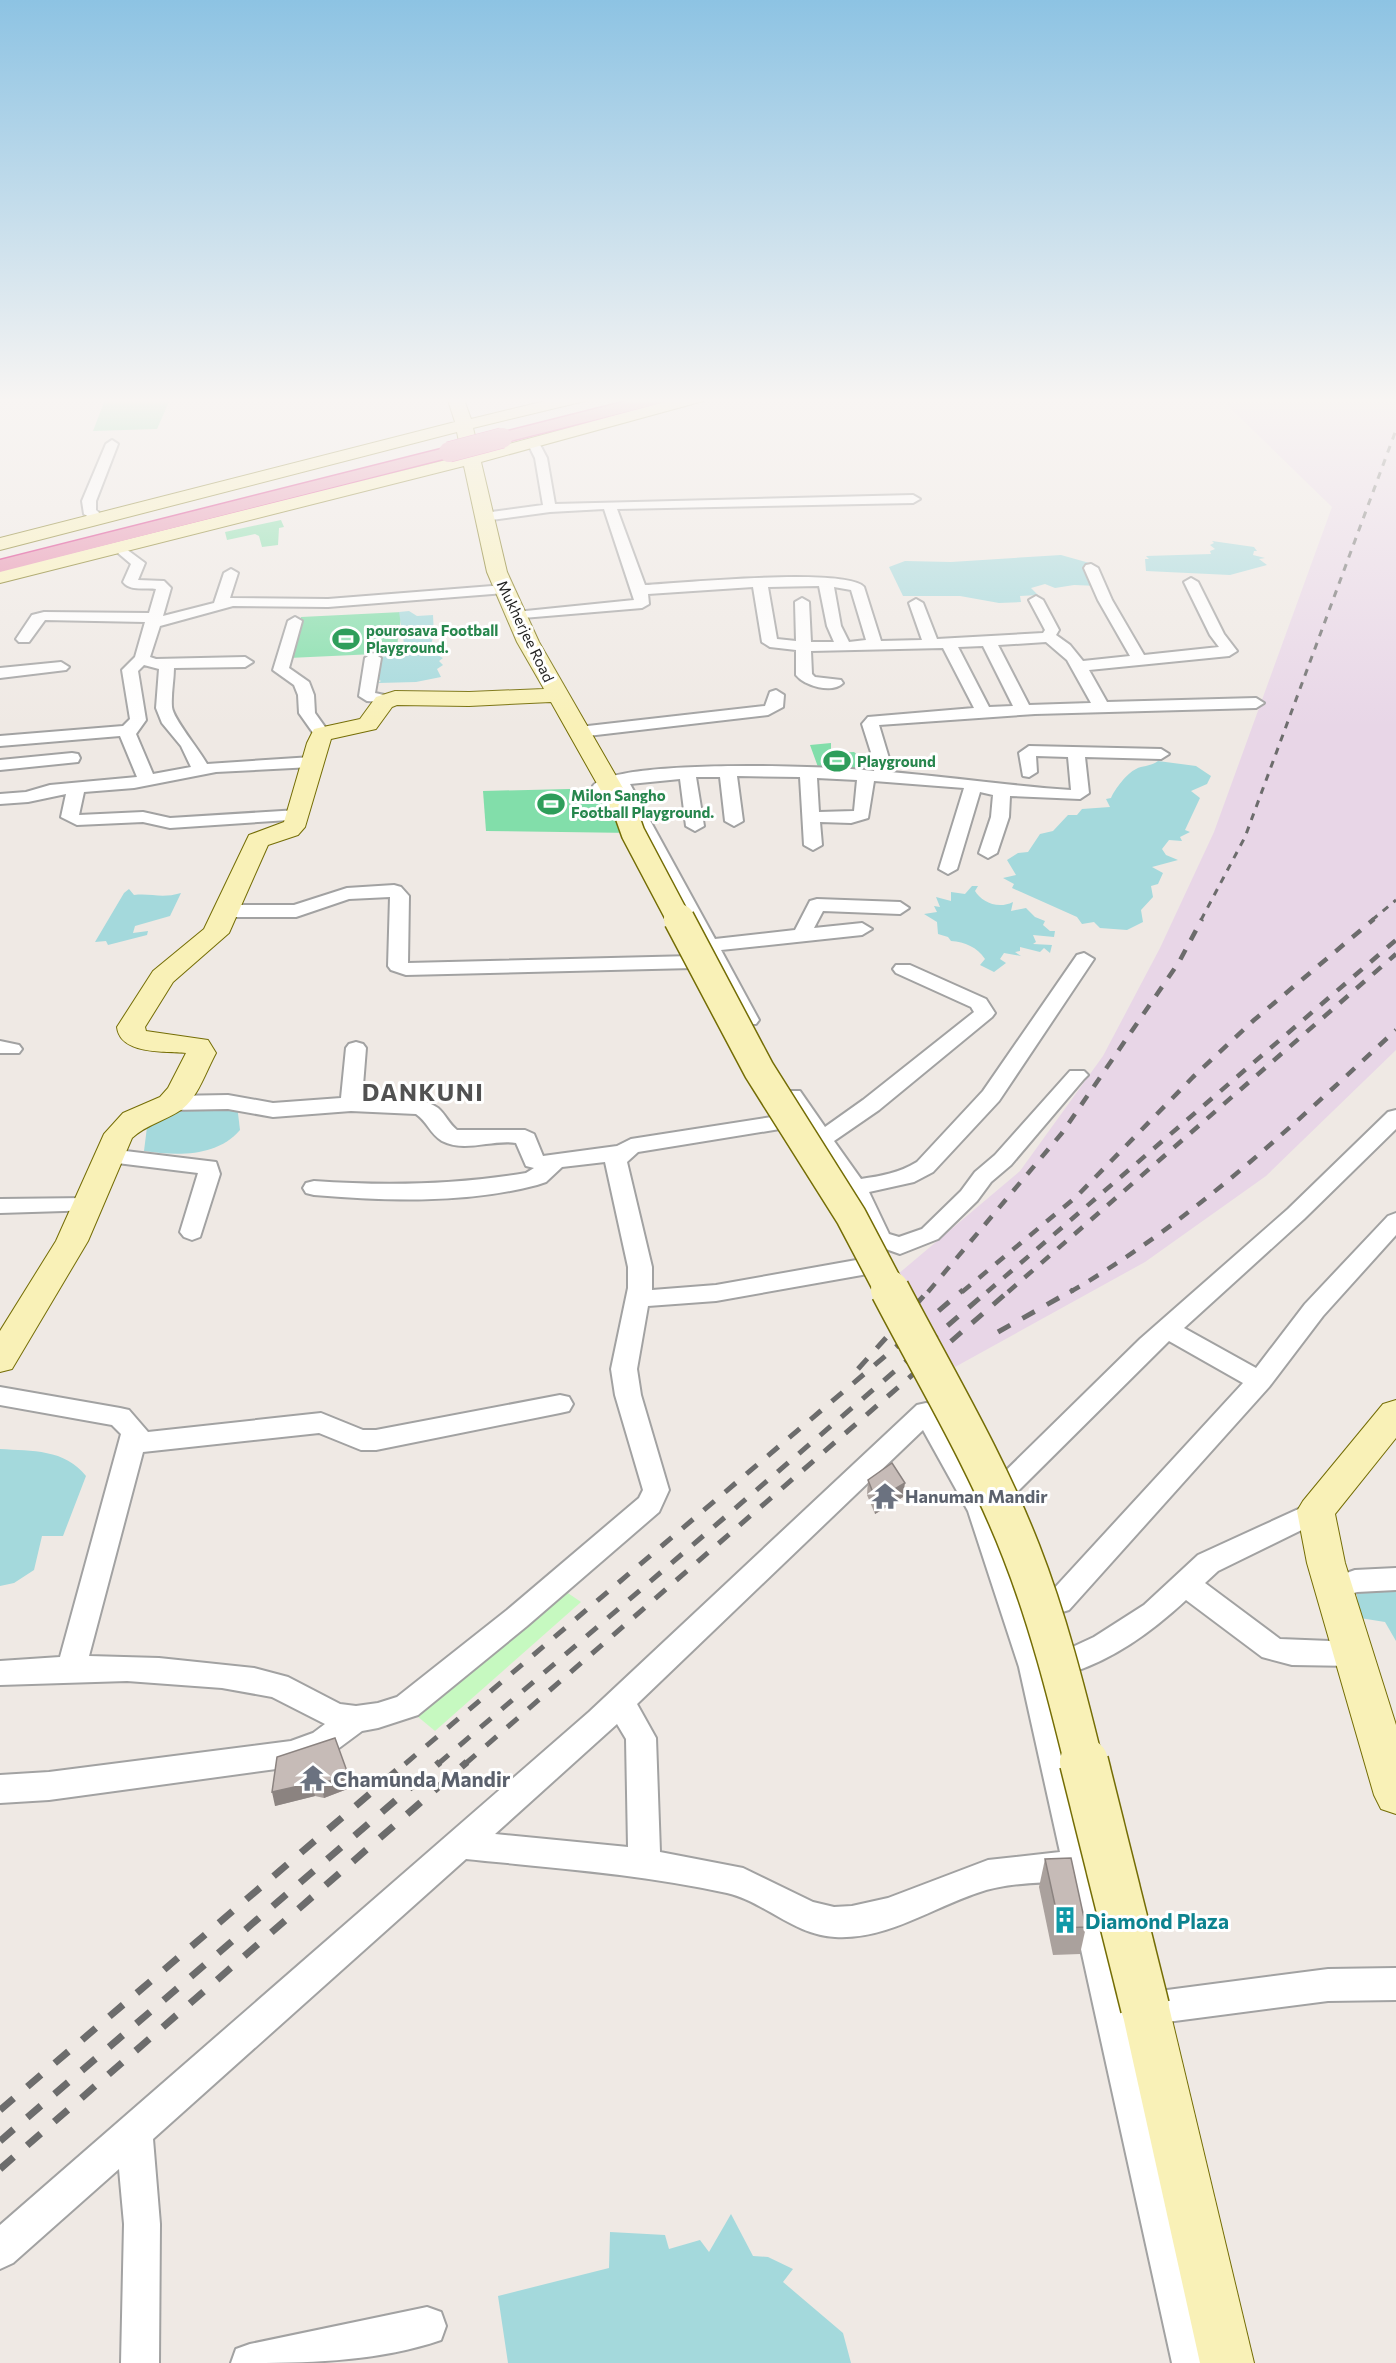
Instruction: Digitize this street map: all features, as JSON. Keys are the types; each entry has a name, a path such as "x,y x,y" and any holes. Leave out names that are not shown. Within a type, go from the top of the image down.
{"highway":[{"path":"0,553 190,507"},
{"path":"0,566 218,507"}],"street":[{"path":"89,507 89,511 99,519"},
{"path":"0,544 144,507"},
{"path":"0,577 270,507"},
{"name":"Mukherjee Road","path":"482,507 497,572 516,616 579,732 613,780 633,833 759,1070 851,1216 985,1472 1020,1549 1055,1647 1144,1998 1227,2363"},
{"path":"484,517 564,507"},
{"path":"516,616 642,604 640,590 610,507"},
{"path":"0,741 128,730 138,720 130,670 142,659 164,588 159,584 132,584 130,582 138,562 118,547"},
{"path":"1091,568 1139,659"},
{"path":"221,604 231,573"},
{"path":"1079,666 1229,651 1217,635 1191,582"},
{"path":"826,583 834,626 840,635 842,646"},
{"path":"640,590 760,584 848,583 857,587 874,642 869,645"},
{"path":"760,584 770,642 842,646 931,644 1048,637 1054,639 1079,666 1101,706"},
{"path":"24,639 37,618 44,616 152,621 221,604 249,601 328,603 505,589"},
{"path":"1036,600 1052,630 1048,637"},
{"path":"802,602 802,644 807,678 811,681 835,683"},
{"path":"916,603 931,644"},
{"path":"295,621 281,669 301,682 306,695 307,713 322,734"},
{"path":"988,640 1023,709"},
{"path":"948,643 984,713"},
{"path":"373,658 367,696 387,700 558,695"},
{"path":"142,659 149,663 245,662"},
{"path":"167,663 164,708 170,723 188,744 201,770"},
{"path":"0,673 61,667"},
{"path":"579,732 768,710 775,707 776,695"},
{"path":"322,734 368,724 387,700"},
{"path":"811,817 851,818 862,814 874,777 883,765 871,721 1023,709 1256,703"},
{"path":"128,730 147,780"},
{"path":"0,1360 72,1241 109,1156 126,1125 171,1102 181,1092 200,1049 190,1043 138,1039 132,1034 131,1027 154,988 216,933 255,844 264,837 292,828 322,734"},
{"path":"1029,772 1027,753 1029,751 1161,754"},
{"path":"888,1318 822,1193 756,1087 603,789 613,780 687,772 808,771 974,784 1002,791 1079,795 1076,752"},
{"path":"0,765 72,758"},
{"path":"0,800 76,787 147,780 201,770 312,762"},
{"path":"728,770 734,820"},
{"path":"808,771 813,845"},
{"path":"687,772 695,826"},
{"path":"613,780 711,945 772,1063 855,1187 879,1239 900,1246 921,1240 942,1224 969,1196 983,1177 1004,1160 1077,1076"},
{"path":"948,869 974,784"},
{"path":"76,787 70,817 77,820 143,817 170,824 298,815"},
{"path":"988,853 999,817 1002,791"},
{"path":"226,911 296,911 348,894 394,891 400,896 397,961 398,966 406,969 693,962"},
{"path":"803,935 806,924 817,905 900,908"},
{"path":"711,945 862,929"},
{"path":"822,1193 916,1174 925,1167 991,1096 1084,959"},
{"path":"822,1140 871,1105 985,1013 979,1003 903,969"},
{"path":"351,1104 356,1048"},
{"path":"171,1102 228,1102 273,1110 351,1104 422,1108 432,1114 441,1129 450,1136 466,1139 517,1135 526,1139 534,1161 554,1163 621,1153"},
{"path":"981,1511 1167,1329 1296,1214 1396,1117"},
{"path":"0,1673 72,1667 143,1668 255,1681 277,1686 338,1719 354,1720 387,1714 407,1706 517,1618 649,1505 656,1490 653,1473 628,1395 624,1369 638,1299 640,1267 616,1160 631,1146 778,1123"},
{"path":"109,1156 208,1167 209,1174 192,1232"},
{"path":"314,1188 396,1194 462,1191 529,1180 538,1177 554,1163"},
{"path":"0,1206 88,1205"},
{"path":"1059,1602 1260,1381 1314,1310 1396,1221"},
{"path":"638,1299 716,1293 862,1267"},
{"path":"1167,1329 1260,1381"},
{"path":"0,1396 120,1417 135,1432 72,1667"},
{"path":"132,1443 321,1423 361,1440 376,1440 560,1404"},
{"path":"0,2250 620,1701 926,1412 981,1511 1034,1667 1191,2363"},
{"path":"1076,1659 1104,1645 1154,1612 1208,1563 1317,1511 1396,1413"},
{"path":"1008,1484 1059,1602 1076,1659 1167,2006 1214,2210 1244,2363"},
{"path":"1317,1511 1334,1589 1396,1796"},
{"path":"1334,1589 1355,1581 1396,1579"},
{"path":"1184,1583 1272,1649 1292,1653 1355,1654"},
{"path":"620,1701 640,1738 644,1864"},
{"path":"0,1789 49,1786 291,1754 324,1742 354,1720"},
{"path":"458,1844 644,1864 731,1879 753,1887 812,1918 834,1922 878,1916 979,1877 1005,1872 1079,1866"},
{"path":"1167,2006 1328,1985 1396,1984"},
{"path":"134,2131 142,2224 140,2363"},
{"path":"250,2363 427,2326"}],"shaded area":[{"path":"1332,507 1396,507 1396,1050 1266,1176 1145,1262 955,1367 891,1280 1020,1171 1103,1056 1160,948 1214,832"}],"green space":[{"path":"281,520 284,527 279,528 278,545 262,547 259,536 255,534 227,540 225,532"},
{"name":"pourosava Football Playground.","path":"402,612 396,653 289,658 301,617"},
{"name":"Playground","path":"831,743 831,753 854,752 858,755 858,770 818,767 810,745"},
{"name":"Milon Sangho Football Playground.","path":"610,788 633,833 486,831 483,791"},
{"path":"562,1589 581,1602 435,1731 411,1711"}],"water":[{"path":"1212,541 1254,547 1257,551 1254,551 1253,555 1265,558 1259,559 1267,565 1230,575 1146,571 1145,559 1149,559 1146,556 1211,554 1210,551 1215,549 1210,545 1214,543"},
{"path":"1061,555 1093,564 1089,566 1099,586 1074,585 1055,588 1045,584 1031,588 1038,595 1020,596 1021,602 999,603 960,596 903,596 889,567 905,561 951,562"},
{"path":"409,611 417,616 433,615 434,635 429,650 405,650 399,612"},
{"path":"430,651 443,658 439,661 443,665 437,669 441,677 416,682 378,683 381,681 378,679 381,657"},
{"path":"1158,761 1196,766 1211,776 1207,784 1191,791 1200,798 1185,830 1190,832 1180,837 1182,841 1169,840 1162,849 1166,855 1178,860 1152,867 1163,873 1158,884 1151,886 1153,897 1141,910 1143,922 1127,930 1100,928 1094,922 1082,924 1077,917 1012,888 1014,884 1003,878 1016,875 1007,860 1018,853 1028,852 1040,834 1053,831 1068,815 1077,815 1082,809 1110,807 1106,799 1111,798 1129,774"},
{"path":"972,886 978,886 975,891 985,901 996,905 1013,902 1011,911 1026,908 1035,917 1045,921 1043,925 1050,931 1055,931 1054,937 1033,935 1036,942 1033,944 1052,945 1050,953 1044,948 1040,952 1020,947 1020,951 1015,952 1021,956 1004,953 1000,959 1006,963 994,972 980,965 985,959 974,948 951,941 948,937 938,934 937,922 924,914 937,912 934,906 940,907 936,897 951,901 951,892 965,894"},
{"path":"129,889 134,895 168,896 181,893 170,916 135,926 133,933 148,931 147,935 108,945 106,941 95,942 124,893"},
{"path":"237,1105 240,1130 220,1145 208,1150 183,1154 144,1151 148,1119 172,1112"},
{"path":"0,1449 36,1451 58,1456 78,1467 86,1476 63,1536 42,1536 34,1570 14,1583 0,1586"},
{"path":"1396,1579 1396,1641 1385,1622 1360,1618 1356,1589"},
{"path":"731,2214 753,2256 768,2257 793,2269 783,2282 843,2333 851,2363 508,2363 498,2296 609,2268 610,2232 665,2235 669,2249 700,2240 709,2252"}],"building":[{"path":"892,1463 905,1483 876,1500 868,1480"},
{"name":"Chamunda Mandir","path":"335,1738 348,1774 321,1784 312,1783 272,1792 277,1757"},
{"path":"1071,1858 1086,1927 1060,1928 1045,1859"}],"railway":[{"path":"1201,920 1245,837 1367,507"},
{"path":"1372,920 1396,900"},
{"path":"928,1292 1062,1133 1179,962 1202,919"},
{"path":"962,1292 1076,1197 1193,1077 1254,1020 1374,919"},
{"path":"987,1292 1396,940"},
{"path":"1008,1292 1396,954"},
{"path":"1070,1292 1115,1265 1200,1203 1280,1136 1396,1030"},
{"path":"858,1369 929,1290"},
{"path":"405,1764 963,1290"},
{"path":"438,1764 989,1290"},
{"path":"465,1764 1010,1290"},
{"path":"998,1332 1073,1290"},
{"path":"0,2110 407,1762"},
{"path":"0,2141 440,1762"},
{"path":"0,2169 467,1762"}],"place":[{"name":"pourosava Football Playground.","path":"346,639"},
{"name":"Playground","path":"837,761"},
{"name":"Milon Sangho Football Playground.","path":"551,804"},
{"name":"Hanuman Mandir","path":"885,1496"},
{"name":"Chamunda Mandir","path":"313,1778"},
{"name":"Diamond Plaza","path":"1065,1920"}],"district":[{"name":"DANKUNI","path":"423,1091"}]}
